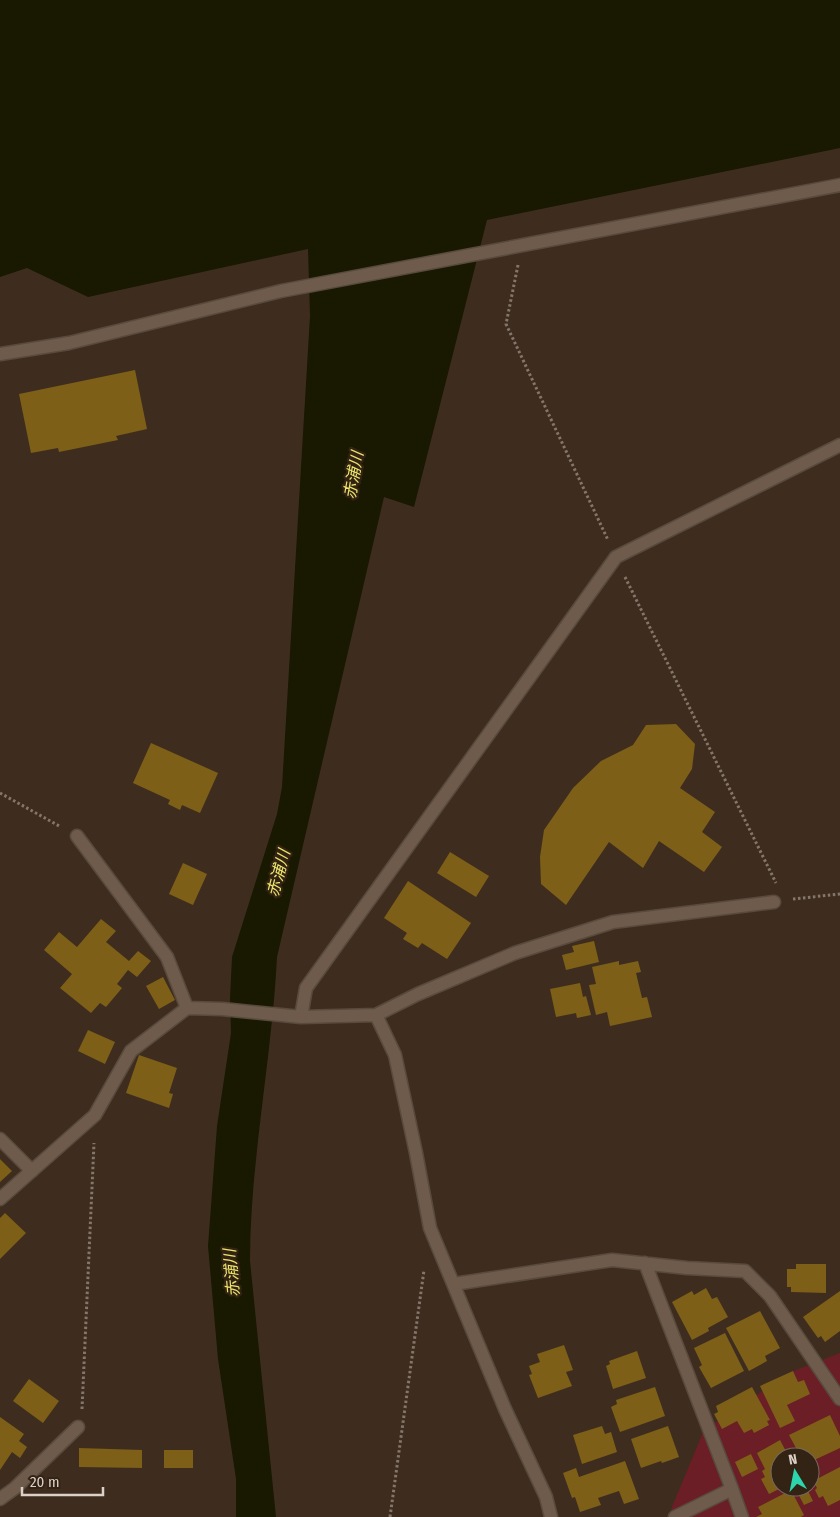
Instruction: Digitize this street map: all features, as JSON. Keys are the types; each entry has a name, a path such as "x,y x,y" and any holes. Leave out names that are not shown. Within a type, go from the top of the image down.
{"street":[{"path":"0,354 69,343 281,291 840,184"},
{"path":"301,1018 306,988 616,557 840,445"},
{"path":"77,836 167,957 187,1008"},
{"path":"0,1199 95,1115 131,1051 187,1008 301,1018 376,1015 418,994 515,953 613,922 774,902"},
{"path":"376,1015 395,1055 430,1228 504,1408 546,1497 551,1517"},
{"path":"0,1139 32,1171"},
{"path":"454,1284 612,1260 687,1268 745,1271 770,1296 840,1399"},
{"path":"645,1263 742,1517"},
{"path":"0,1499 15,1488 78,1427"},
{"path":"675,1517 732,1489"}],"path":[{"path":"522,245 506,324 694,718 776,881 774,902 840,894"},
{"path":"0,793 77,836"},
{"path":"78,1427 82,1412 95,1115"},
{"path":"390,1517 425,1267"}],"shaded area":[{"path":"840,1353 840,1517 670,1517 672,1507 704,1430 791,1372"}],"water":[{"name":"赤浦川","path":"0,0 840,0 840,148 487,220 414,507 384,497 277,957 271,1033 257,1147 250,1261 276,1517 236,1517 236,1479 218,1359 208,1246 217,1126 231,1033 232,957 277,814 282,787 310,316 308,249 88,297 27,268 0,277"}],"building":[{"path":"135,370 147,429 116,436 118,440 59,452 58,448 31,453 19,394"},
{"path":"676,724 695,744 692,769 680,788 715,812 702,832 722,847 704,872 659,841 643,868 609,842 566,905 541,884 540,857 544,830 573,788 601,761 633,745 646,725"},
{"path":"151,743 218,773 200,813 182,805 180,810 168,804 170,800 133,783"},
{"path":"450,852 489,876 476,897 437,873"},
{"path":"183,863 207,874 193,905 169,894"},
{"path":"408,881 471,923 447,959 422,943 418,948 403,939 407,933 384,918"},
{"path":"101,919 116,931 106,942 129,961 138,951 151,961 137,977 128,970 117,984 122,988 106,1007 100,1003 91,1013 60,988 72,974 44,950 59,932 77,947"},
{"path":"594,941 599,962 566,970 562,955 574,952 572,946"},
{"path":"619,961 619,965 638,961 641,972 636,973 642,998 647,997 652,1017 610,1026 607,1012 596,1015 589,985 596,984 592,967"},
{"path":"163,977 175,1000 159,1009 146,986"},
{"path":"580,983 583,997 586,996 591,1015 577,1018 576,1013 556,1017 550,989"},
{"path":"88,1030 115,1042 105,1064 78,1051"},
{"path":"139,1055 177,1068 169,1093 173,1094 169,1108 126,1093"},
{"path":"0,1159 12,1171 0,1182"},
{"path":"5,1213 26,1233 0,1259 0,1218"},
{"path":"796,1264 826,1264 826,1293 791,1292 791,1287 787,1287 787,1269 796,1269"},
{"path":"706,1288 712,1299 717,1297 728,1317 708,1328 709,1331 692,1340 672,1302 692,1291 694,1295"},
{"path":"840,1291 840,1331 825,1342 821,1336 818,1338 803,1317"},
{"path":"760,1311 780,1348 765,1356 767,1361 749,1371 726,1328"},
{"path":"725,1333 744,1371 711,1388 699,1367 702,1365 694,1348"},
{"path":"564,1345 573,1370 566,1372 572,1386 538,1398 529,1375 532,1374 529,1366 540,1362 537,1354"},
{"path":"637,1351 646,1378 613,1389 606,1366 610,1364 609,1361"},
{"path":"793,1371 798,1382 804,1380 810,1394 787,1405 795,1421 780,1428 760,1386"},
{"path":"29,1379 59,1401 43,1423 13,1401"},
{"path":"655,1387 665,1416 620,1432 611,1407 617,1404 616,1400"},
{"path":"752,1387 770,1420 767,1421 769,1425 754,1433 752,1429 744,1433 737,1421 722,1429 714,1414 718,1412 716,1406"},
{"path":"830,1415 840,1436 840,1448 820,1457 820,1447 795,1447 789,1435"},
{"path":"0,1417 24,1434 19,1441 27,1447 20,1458 12,1452 0,1470"},
{"path":"602,1426 605,1434 611,1432 617,1452 582,1464 573,1435"},
{"path":"668,1426 679,1457 641,1468 631,1439"},
{"path":"780,1440 784,1447 770,1447 769,1494 761,1479 765,1477 762,1471 765,1469 757,1453"},
{"path":"79,1448 142,1450 142,1468 79,1467"},
{"path":"164,1450 193,1450 193,1468 164,1468"},
{"path":"751,1454 758,1469 742,1477 735,1462"},
{"path":"625,1461 639,1499 624,1504 619,1491 598,1498 601,1505 580,1512 575,1497 572,1498 563,1473 576,1468 579,1477"},
{"path":"840,1467 840,1500 828,1506 823,1496 819,1498 820,1477"},
{"path":"777,1497 795,1497 804,1515 801,1517 756,1517 762,1514 758,1507"},
{"path":"800,1497 811,1497 813,1501 804,1505"}]}
